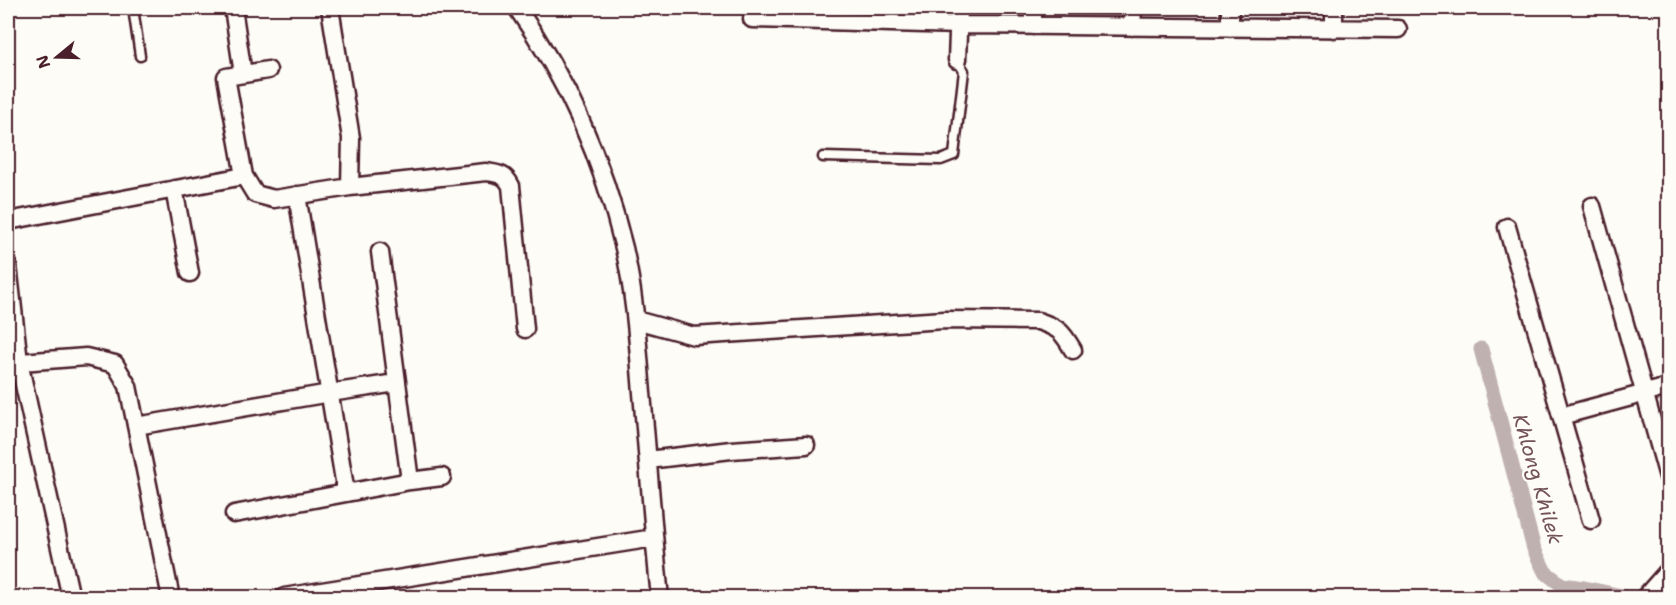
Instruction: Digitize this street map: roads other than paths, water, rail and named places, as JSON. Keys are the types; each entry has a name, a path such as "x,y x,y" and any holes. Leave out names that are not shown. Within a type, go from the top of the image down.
{"street":[{"path":"233,8 243,74"},
{"path":"330,8 351,138 350,187"},
{"path":"518,8 541,42 573,102 604,178 624,249 636,320 660,597"},
{"path":"957,60 958,8"},
{"path":"1033,8 1033,26"},
{"path":"1132,27 1133,8"},
{"path":"1230,8 1230,28"},
{"path":"1334,8 1334,29"},
{"path":"753,19 776,13 859,15 959,25 1398,29"},
{"path":"268,70 226,76 244,176 255,194 274,199 350,187 486,172 507,178 511,186 525,329"},
{"path":"8,221 244,176"},
{"path":"174,189 190,273"},
{"path":"297,195 346,493"},
{"path":"1592,206 1668,477"},
{"path":"1507,227 1591,520"},
{"path":"380,252 410,481"},
{"path":"8,266 13,362 71,597"},
{"path":"636,320 694,336 944,320 1038,321 1051,325 1063,333 1073,350"},
{"path":"13,362 86,357 115,364 128,386 171,597"},
{"path":"136,426 396,383"},
{"path":"1561,416 1668,387"},
{"path":"648,460 731,450 806,445"},
{"path":"234,514 442,477"},
{"path":"284,597 654,538"},
{"path":"1644,597 1668,571"}],"lane":[{"path":"133,8 140,56"},
{"path":"823,157 941,160 954,155 964,71 957,60"}],"waterway":[{"name":"Khlong Khilek","path":"1481,349 1534,549 1545,572 1562,585 1624,598"}]}
